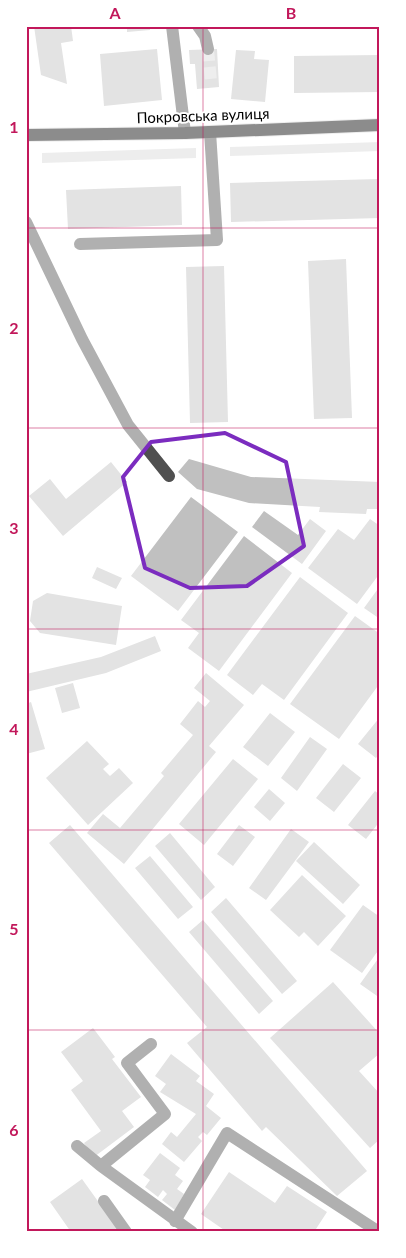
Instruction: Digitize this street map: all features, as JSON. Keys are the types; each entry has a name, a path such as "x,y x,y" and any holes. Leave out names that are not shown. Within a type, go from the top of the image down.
{"main road":[{"name":"Покровська вулиця","path":"26,136 380,126"}],"street":[{"path":"172,26 185,133"},
{"path":"198,26 205,36 208,49"},
{"path":"80,244 217,240 210,132"},
{"path":"26,222 82,339 128,425 169,476"},
{"path":"101,1166 165,1114 127,1063 151,1044"},
{"path":"76,1146 183,1228 226,1133 378,1232"},
{"path":"104,1201 126,1232"}],"highlighted area":[{"path":"225,433 286,462 304,546 247,586 190,588 145,568 123,477 151,442"}],"shaded area":[{"path":"380,142 380,151 230,156 230,147"},
{"path":"196,148 196,158 42,163 42,153"}],"building":[{"path":"34,26 71,26 73,41 61,43 67,84 41,75"},
{"path":"127,26 150,26 150,30 127,32"},
{"path":"157,49 162,100 104,106 100,54"},
{"path":"217,49 219,87 197,89 195,64 190,64 189,50"},
{"path":"236,50 255,51 254,59 269,60 265,102 231,99"},
{"path":"380,55 380,92 294,93 294,56"},
{"path":"380,179 380,218 231,222 230,183"},
{"path":"181,186 182,225 68,229 66,190"},
{"path":"346,259 352,418 314,419 308,261"},
{"path":"224,266 228,422 190,423 186,267"},
{"path":"189,459 251,477 380,482 380,509 367,509 366,514 319,512 320,507 249,503 197,489 178,472"},
{"path":"111,462 127,482 63,536 29,496 50,479 66,499"},
{"path":"191,497 238,532 178,611 131,576"},
{"path":"264,511 298,535 310,519 326,531 302,564 252,527"},
{"path":"370,519 380,526 380,573 357,604 308,568 338,529 354,540"},
{"path":"244,536 292,573 219,671 188,648 199,633 181,620"},
{"path":"97,567 122,578 116,589 92,578"},
{"path":"300,577 348,613 284,700 262,684 253,695 227,675"},
{"path":"380,586 380,619 364,608"},
{"path":"47,593 122,606 116,645 40,633 30,621 33,601"},
{"path":"355,616 380,634 380,683 339,739 290,704"},
{"path":"155,636 161,651 106,673 26,692 26,674 101,657"},
{"path":"206,673 244,705 209,746 216,752 124,864 87,833 103,814 120,828 164,776 161,773 193,735 180,724 198,701 205,707 210,701 194,688"},
{"path":"73,683 80,708 62,713 55,688"},
{"path":"31,702 45,749 26,754 26,704"},
{"path":"270,713 295,732 268,766 243,747"},
{"path":"380,717 380,753 376,758 358,744"},
{"path":"310,737 327,749 297,791 281,778"},
{"path":"87,741 109,764 103,769 110,776 119,768 133,783 88,825 46,778"},
{"path":"233,759 258,779 204,845 179,824"},
{"path":"343,764 361,778 334,812 316,798"},
{"path":"269,789 285,803 270,821 254,807"},
{"path":"375,791 380,795 380,821 366,839 348,825"},
{"path":"70,825 367,1171 337,1196 266,1127 262,1131 187,1043 207,1027 49,843"},
{"path":"239,825 255,837 233,866 217,854"},
{"path":"291,829 309,842 266,900 249,888"},
{"path":"170,833 215,887 201,900 155,846"},
{"path":"314,842 360,885 343,904 296,861"},
{"path":"150,856 193,907 178,919 135,868"},
{"path":"302,875 346,916 318,946 304,932 299,937 270,910"},
{"path":"226,898 297,981 282,994 211,912"},
{"path":"363,905 380,917 380,948 362,973 330,950"},
{"path":"203,920 273,1001 259,1014 189,932"},
{"path":"380,956 380,998 360,984"},
{"path":"333,982 380,1034 380,1053 359,1071 380,1094 380,1139 370,1148 270,1038"},
{"path":"93,1028 115,1057 112,1059 141,1097 122,1111 134,1127 94,1157 84,1143 101,1131 71,1090 83,1081 61,1052"},
{"path":"171,1054 200,1076 196,1081 214,1094 206,1106 221,1118 207,1135 203,1132 198,1137 202,1141 184,1162 162,1144 171,1132 177,1137 196,1114 160,1092 166,1084 155,1076"},
{"path":"160,1153 180,1168 175,1175 183,1181 177,1189 184,1194 175,1210 162,1200 167,1194 163,1190 158,1197 145,1187 150,1180 143,1175"},
{"path":"229,1172 275,1203 287,1186 327,1212 314,1232 227,1232 201,1214"},
{"path":"82,1179 120,1232 71,1232 50,1202"}],"tunnel":[{"path":"208,49 211,81"}]}
